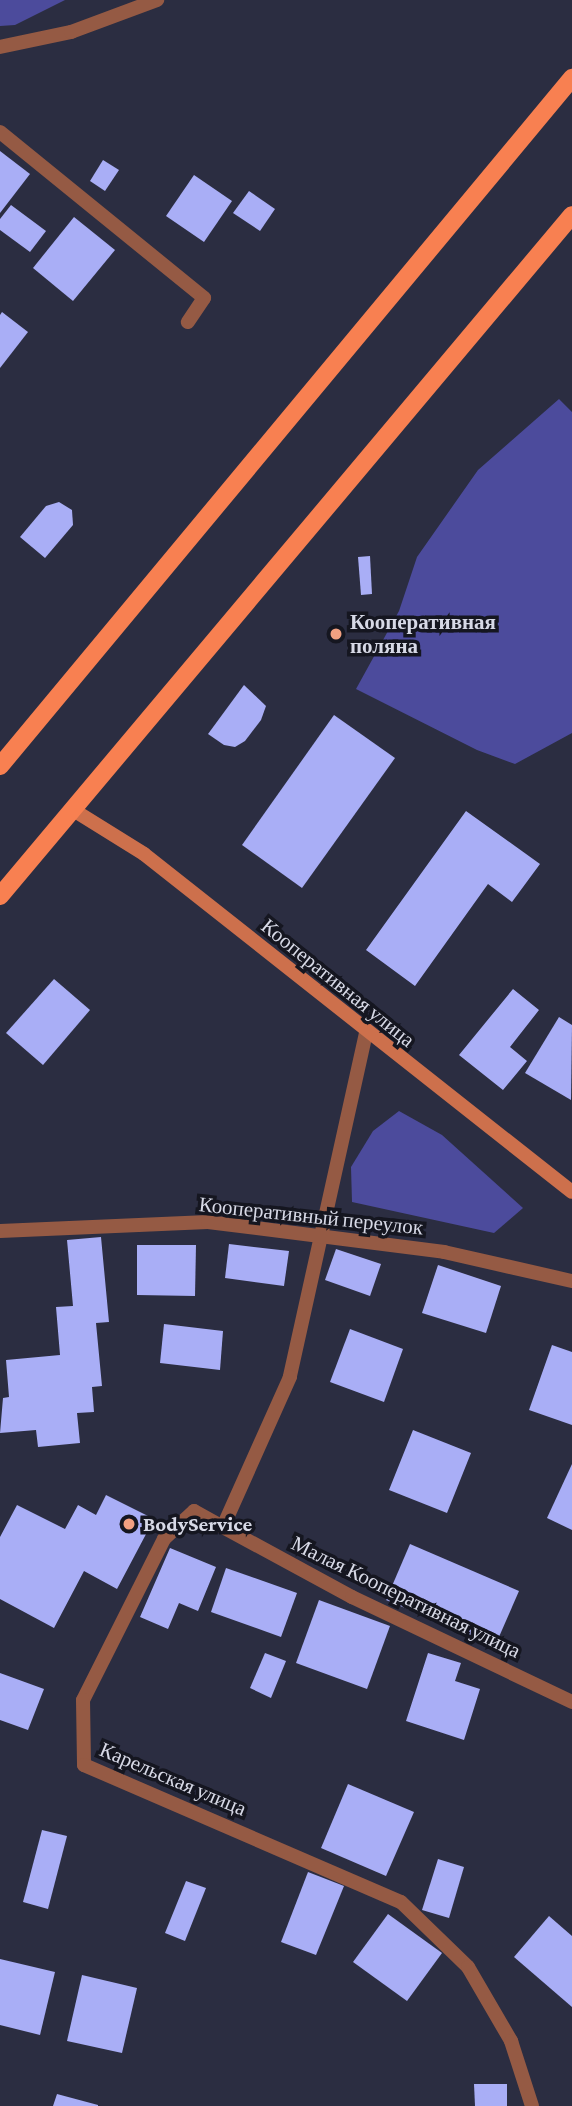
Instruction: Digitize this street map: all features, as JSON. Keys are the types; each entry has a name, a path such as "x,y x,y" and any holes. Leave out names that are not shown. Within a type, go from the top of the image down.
{"main road":[{"path":"0,766 572,78"},
{"path":"0,896 75,811 572,215"}],"street":[{"path":"0,47 71,32 157,0"},
{"path":"0,132 204,298 188,322"},
{"name":"Кооперативная улица","path":"75,811 144,854 366,1033 572,1192"},
{"path":"223,1527 290,1377 324,1237 366,1033"},
{"name":"Кооперативный переулок","path":"0,1231 208,1222 444,1252 572,1281"},
{"name":"Карельская улица","path":"223,1527 194,1511 164,1539 83,1700 84,1765 401,1902 468,1967 511,2041 531,2106"},
{"name":"Малая Кооперативная улица","path":"223,1527 352,1597 572,1702"}],"shaded area":[{"path":"0,0 65,0 15,25 0,26"},
{"path":"559,399 572,412 572,733 515,764 477,750 356,689 399,611 417,557 478,470"},
{"path":"399,1111 442,1135 523,1208 494,1233 352,1202 351,1167 373,1131"}],"building":[{"path":"0,151 30,174 0,213"},
{"path":"103,160 119,170 105,191 90,181"},
{"path":"194,175 232,201 204,242 166,216"},
{"path":"249,191 275,209 260,231 233,213"},
{"path":"11,205 46,231 30,252 0,230 0,219"},
{"path":"74,217 115,250 73,301 33,268"},
{"path":"2,312 28,332 0,368 0,315"},
{"path":"59,502 72,510 73,525 45,558 20,537 46,506"},
{"path":"370,556 372,594 361,595 358,557"},
{"path":"244,685 266,706 261,720 245,741 235,747 224,745 208,734"},
{"path":"334,715 395,758 302,888 242,845"},
{"path":"466,811 540,864 512,902 488,884 415,986 366,950"},
{"path":"54,979 90,1010 43,1065 6,1033"},
{"path":"513,989 539,1010 510,1047 527,1061 503,1090 459,1055"},
{"path":"559,1017 572,1025 571,1100 525,1073"},
{"path":"101,1237 109,1322 96,1323 102,1386 92,1387 94,1412 77,1413 80,1443 38,1447 36,1430 0,1433 3,1398 9,1397 6,1360 60,1355 56,1307 73,1306 67,1240"},
{"path":"229,1244 289,1251 284,1286 225,1278"},
{"path":"137,1245 196,1245 195,1296 137,1295"},
{"path":"336,1249 381,1264 370,1296 325,1280"},
{"path":"438,1265 501,1286 486,1333 422,1313"},
{"path":"164,1324 223,1331 220,1370 160,1363"},
{"path":"350,1329 403,1349 384,1402 330,1382"},
{"path":"552,1345 572,1352 572,1425 529,1410"},
{"path":"413,1430 471,1453 447,1513 389,1490"},
{"path":"572,1464 572,1530 547,1518"},
{"path":"106,1495 154,1519 117,1589 84,1571 54,1628 0,1599 0,1537 17,1505 65,1529 78,1505 96,1515"},
{"path":"410,1544 519,1591 495,1646 386,1600"},
{"path":"170,1548 216,1567 198,1611 179,1603 168,1629 140,1617"},
{"path":"226,1568 297,1593 281,1637 211,1612"},
{"path":"319,1600 390,1626 367,1689 296,1663"},
{"path":"265,1653 286,1661 271,1698 250,1688"},
{"path":"428,1653 461,1663 455,1681 480,1689 464,1740 406,1721"},
{"path":"0,1673 44,1689 28,1730 0,1720"},
{"path":"348,1784 414,1812 386,1876 321,1848"},
{"path":"42,1830 67,1836 48,1909 23,1902"},
{"path":"438,1859 464,1867 449,1918 422,1910"},
{"path":"308,1872 344,1886 316,1955 281,1942"},
{"path":"186,1881 206,1888 185,1941 165,1933"},
{"path":"388,1914 442,1953 407,2001 353,1962"},
{"path":"549,1916 572,1936 572,2007 514,1957"},
{"path":"0,1959 55,1972 40,2035 0,2025"},
{"path":"82,1975 137,1988 122,2053 67,2041"},
{"path":"474,2084 507,2084 507,2106 475,2106"},
{"path":"57,2094 98,2105 98,2106 53,2106"}],"place":[{"name":"Кооперативная поляна","path":"336,634"},
{"name":"BodyService","path":"129,1524"}]}
